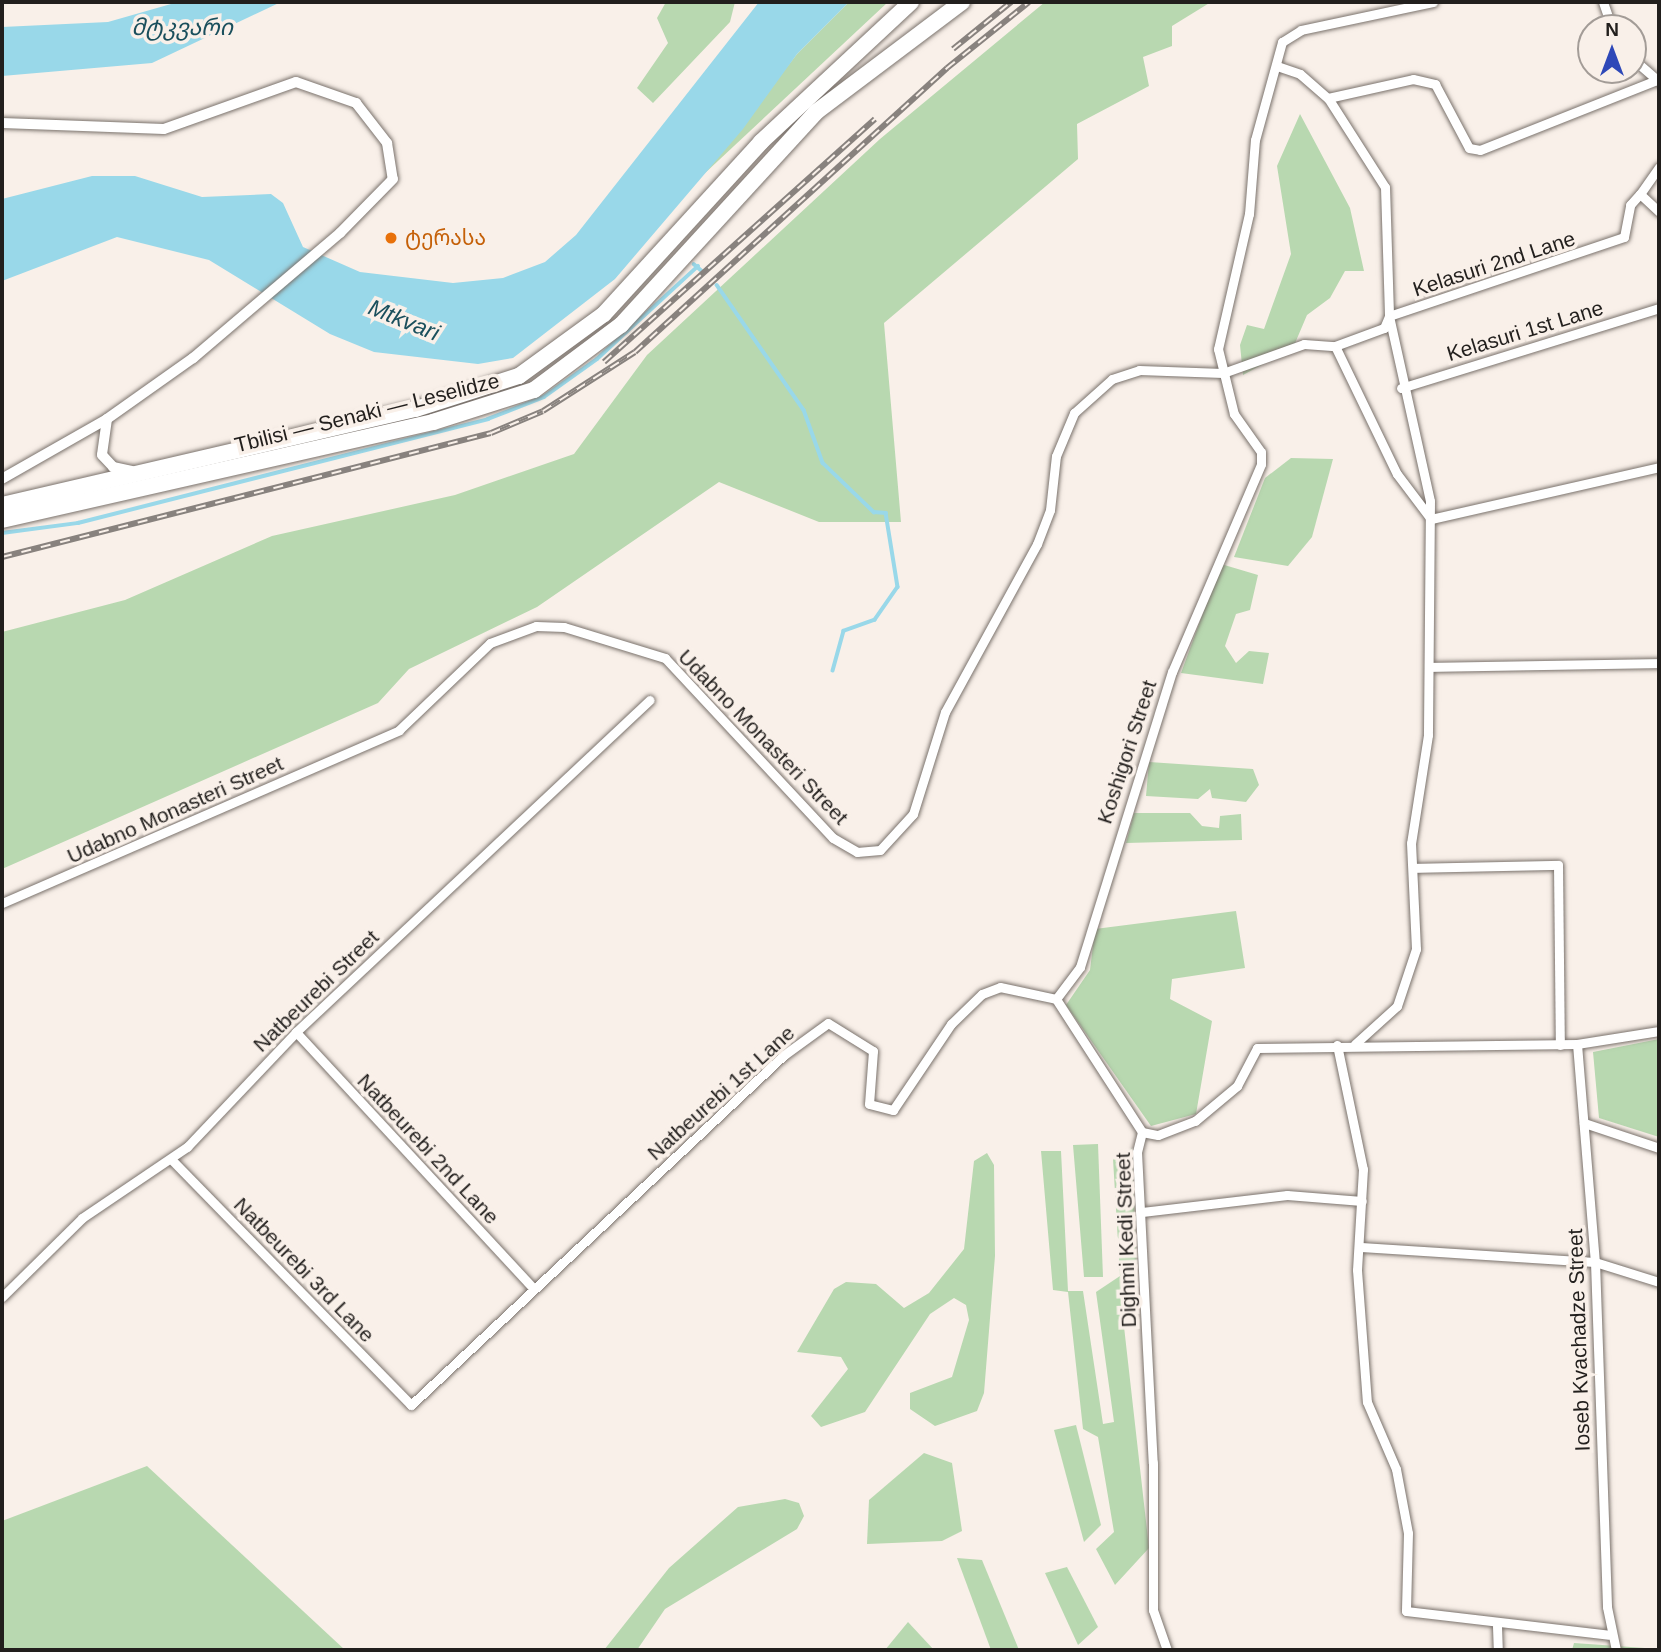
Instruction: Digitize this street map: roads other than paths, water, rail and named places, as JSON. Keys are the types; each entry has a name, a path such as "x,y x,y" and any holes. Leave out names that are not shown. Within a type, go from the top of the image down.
{"highway":[{"name":"Tbilisi — Senaki — Leselidze","path":"2,505 416,409 537,366 604,314 761,142 911,2"},
{"name":"Tbilisi — Senaki — Leselidze","path":"2,520 433,422 534,390 621,325 816,112 934,19 962,2"}],"street":[{"name":"Koshigori Street","path":"1056,999 1080,967 1172,672 1261,464 1261,452 1234,414 1218,349 1249,214 1253,150 1282,42 1301,30 1433,2"},
{"path":"1277,66 1300,74 1328,98 1385,187 1389,316 1401,388 1431,519 1429,667 1413,868 1416,949 1408,987 1387,1019 1355,1044"},
{"path":"1328,98 1413,79 1435,84 1469,148 1480,150 1658,81"},
{"path":"2,123 164,129 296,82 329,88 356,103 387,142 393,179 340,233 245,314 107,419 2,479"},
{"path":"1659,167 1640,194 1659,212"},
{"name":"Kelasuri 2nd Lane","path":"1335,346 1384,328 1389,316 1624,237 1630,205 1640,194"},
{"name":"Kelasuri 1st Lane","path":"1401,388 1659,308"},
{"name":"Udabno Monasteri Street","path":"2,903 399,730 490,643 536,626 564,627 666,658 747,741 834,838 857,852 880,850 914,814 945,712 1037,544 1050,510 1056,456 1074,413 1112,379 1139,370 1223,373 1304,344 1335,346"},
{"path":"1335,346 1397,474 1431,519"},
{"path":"107,419 102,455 113,467 146,472"},
{"path":"1431,519 1659,467"},
{"path":"1429,667 1659,663"},
{"name":"Natbeurebi Street","path":"2,1297 82,1218 172,1160 296,1032 649,699"},
{"path":"1413,868 1558,865 1560,1045"},
{"name":"Natbeurebi 1st Lane","path":"411,1405 784,1055 828,1023 873,1051 869,1104 893,1110 951,1024 982,994 1000,987 1056,999"},
{"path":"1056,999 1142,1132"},
{"name":"Dighmi Kedi Street","path":"1167,1650 1153,1610 1142,1132 1158,1135 1195,1121 1237,1086 1257,1048 1355,1044 1560,1045 1659,1031"},
{"name":"Natbeurebi 2nd Lane","path":"296,1032 534,1289"},
{"name":"Ioseb Kvachadze Street","path":"1577,1044 1595,1262 1609,1635"},
{"path":"1337,1045 1356,1122 1362,1201 1361,1247 1357,1270 1367,1402 1396,1469 1408,1533 1406,1611 1497,1626 1609,1635 1616,1650"},
{"path":"1584,1123 1659,1149"},
{"name":"Natbeurebi 3rd Lane","path":"172,1160 411,1405"},
{"path":"1142,1212 1287,1195 1362,1201"},
{"path":"1361,1247 1595,1262 1659,1282"},
{"path":"1497,1626 1498,1650"}],"water":[{"name":"მტკვარი","path":"178,2 281,2 152,63 2,76 2,27 108,22"},
{"name":"Mtkvari","path":"759,2 849,2 797,54 743,129 615,279 513,358 478,364 374,352 330,334 209,260 117,237 2,281 2,199 92,176 135,176 202,197 271,194 283,203 303,247 360,272 453,283 503,278 545,262 576,235"}],"waterway":[{"path":"694,264 702,271"},
{"path":"2,533 78,523 488,419 544,397 597,359 698,266"},
{"path":"717,285 804,410 823,463 874,512 886,513 898,587 875,620 844,631 833,671"}],"railway":[{"path":"953,49 1011,2"},
{"path":"2,557 491,433 543,411 635,352 947,68 1029,2"},
{"path":"604,362 875,119"}],"place":[{"name":"ტერასა","path":"391,238"}]}
